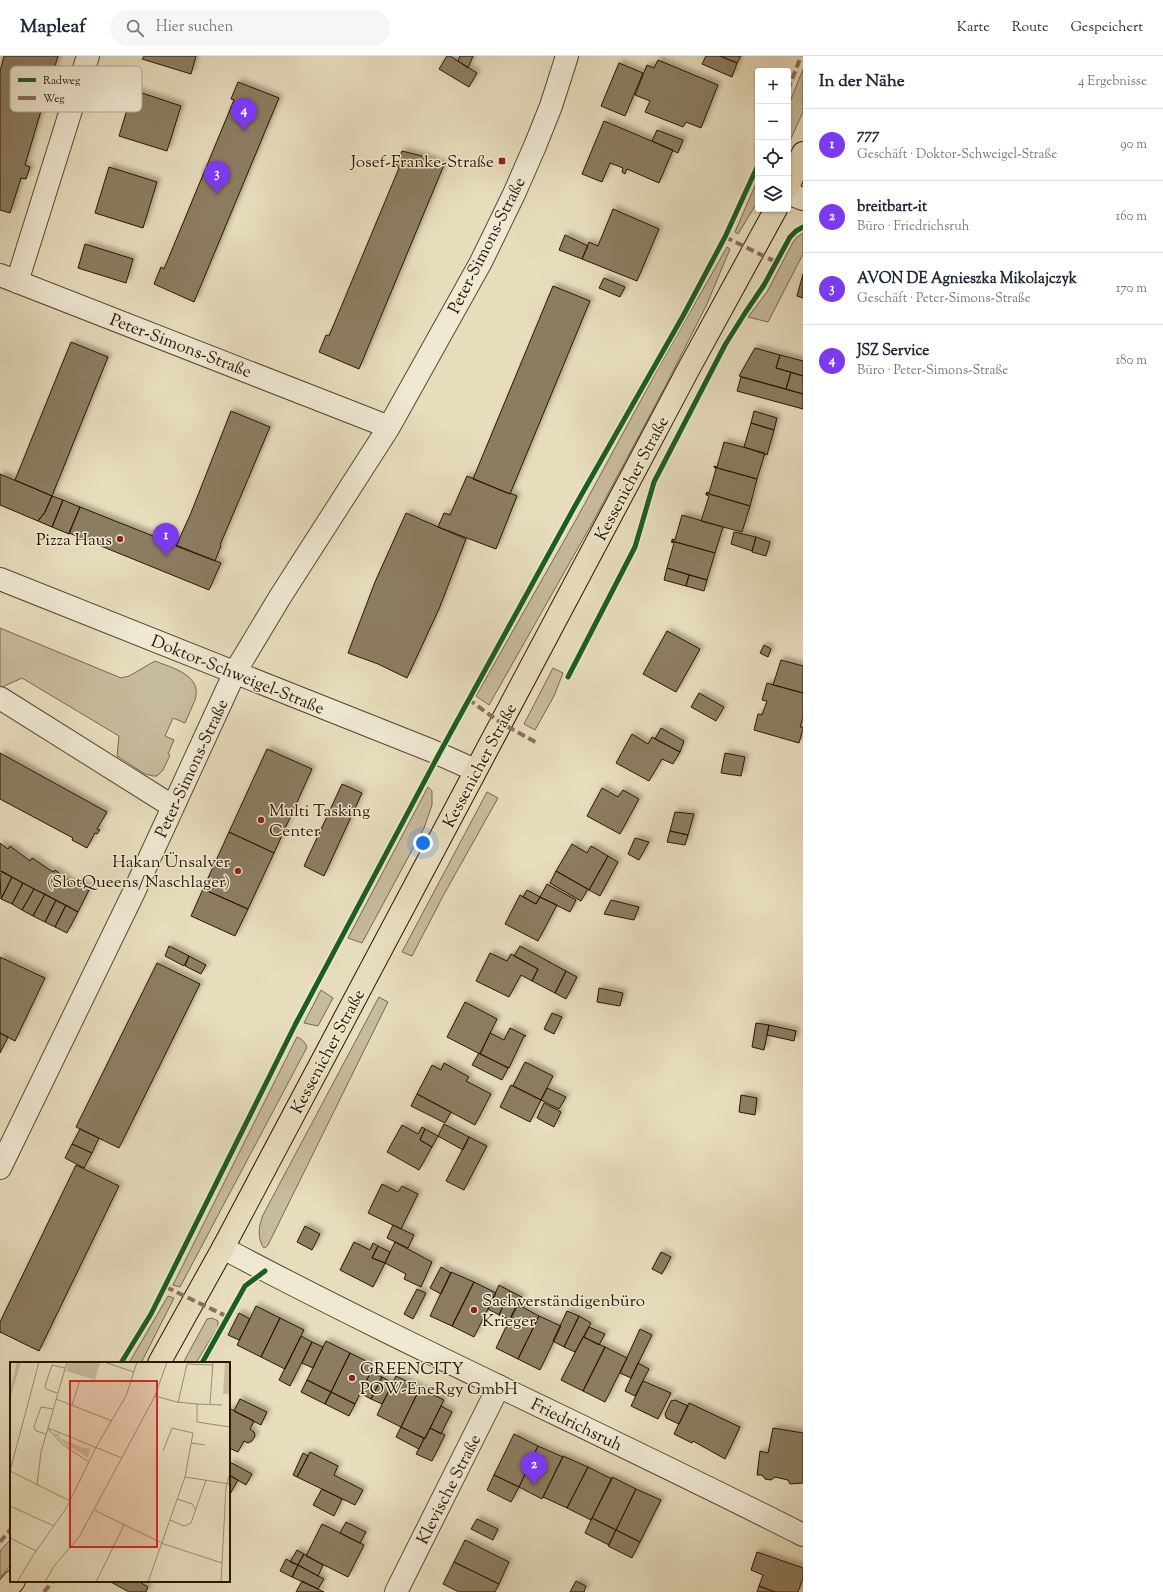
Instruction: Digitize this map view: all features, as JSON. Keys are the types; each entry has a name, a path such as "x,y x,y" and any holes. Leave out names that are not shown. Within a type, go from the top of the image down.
{"main road":[{"path":"791,180 803,153"},
{"name":"Kessenicher Straße","path":"161,1362 688,370 774,212"},
{"path":"4,1592 13,1582"}],"street":[{"name":"Peter-Simons-Straße","path":"84,66 88,56"},
{"name":"Peter-Simons-Straße","path":"0,1166 133,894 172,806 235,672 280,597 389,427 481,262 514,194 551,106 567,56"},
{"name":"Peter-Simons-Straße","path":"68,112 8,278 389,427"},
{"path":"791,194 803,199"},
{"name":"Doktor-Schweigel-Straße","path":"0,579 235,672 475,770"},
{"path":"0,698 172,806"},
{"name":"Friedrichsruh","path":"222,1248 280,1279 742,1503 803,1535"},
{"name":"Klevische Straße","path":"396,1592 499,1386"}],"shaded area":[{"path":"803,69 803,112 791,138 791,104 791,99"},
{"path":"755,186 755,206 738,234 735,232"},
{"path":"803,233 803,254 768,322 748,317 767,292 792,244 796,238"},
{"path":"727,247 730,249 707,304 666,385 595,518 489,705 476,696 577,518 660,365"},
{"path":"0,628 121,678 129,676 155,661 177,670 190,679 195,684 195,700 185,723 173,718 165,736 174,740 168,754 170,755 163,770 157,776 145,774 117,756 119,736 22,678 0,688"},
{"path":"553,668 563,673 554,696 535,730 524,724"},
{"path":"428,787 432,791 432,805 424,828 362,943 348,938"},
{"path":"487,792 498,798 443,896 412,956 402,952"},
{"path":"321,990 333,998 318,1026 304,1023"},
{"path":"379,997 388,1002 268,1245 265,1248 261,1243 259,1235 260,1223 263,1215"},
{"path":"297,1037 302,1040 307,1047 305,1051 180,1287 173,1285"},
{"path":"168,1296 174,1298 142,1362 130,1362"},
{"path":"212,1318 218,1321 218,1327 197,1362 184,1362 207,1319"},
{"path":"10,1540 10,1566 0,1577 0,1551"}],"building":[{"path":"4,56 58,56 55,66 10,66 10,112 41,112 25,165 30,167 26,179 21,178 10,213 0,210 0,71"},
{"path":"144,56 196,56 191,74 142,59"},
{"path":"447,56 450,56 477,73 469,87 439,69"},
{"path":"460,56 473,56 468,68 458,61"},
{"path":"706,56 720,56 737,63 732,77 702,64"},
{"path":"720,56 741,56 737,63"},
{"path":"658,60 718,85 701,128 686,122 683,127 645,112 650,101 635,95 647,65 654,68"},
{"path":"619,63 643,73 625,116 601,106"},
{"path":"238,82 279,98 194,302 154,284 161,267 164,269 234,100 231,99"},
{"path":"142,93 181,106 167,151 119,136 126,112 142,112"},
{"path":"604,121 673,150 659,183 627,169 625,174 622,172 623,168 610,163 602,182 582,174"},
{"path":"657,130 683,140 678,153 652,141"},
{"path":"402,151 422,156 444,165 359,369 319,352 326,335 329,336 399,168 396,166"},
{"path":"109,167 157,182 143,228 95,213"},
{"path":"613,209 659,229 637,281 582,259 589,242 598,246"},
{"path":"565,235 588,246 582,259 559,250"},
{"path":"85,244 133,259 126,283 78,268"},
{"path":"803,274 803,298 797,296"},
{"path":"604,278 625,287 620,297 599,288"},
{"path":"553,286 590,301 510,494 473,479"},
{"path":"71,342 108,357 52,496 15,480"},
{"path":"755,348 780,355 776,368 791,372 786,389 739,376"},
{"path":"780,355 803,361 803,376 776,368"},
{"path":"791,372 803,376 803,394 786,389"},
{"path":"741,377 803,394 803,409 737,391"},
{"path":"231,411 270,427 220,545 221,546 215,561 176,546 191,513"},
{"path":"754,411 777,418 774,430 751,423"},
{"path":"751,423 774,430 767,455 744,447"},
{"path":"724,442 765,453 757,479 714,467 717,467"},
{"path":"714,467 757,479 750,506 706,493 709,493 716,469"},
{"path":"0,474 52,496 45,512 38,521 0,505"},
{"path":"467,476 517,496 496,549 438,527 444,513 450,515"},
{"path":"706,493 750,506 742,532 701,521 709,496 706,495"},
{"path":"52,496 63,500 52,527 38,521 45,512"},
{"path":"63,500 80,507 69,534 52,527"},
{"path":"80,507 221,563 209,590 69,533"},
{"path":"406,513 466,539 439,609 407,678 378,664 348,653 375,582"},
{"path":"682,515 723,527 715,553 672,541 672,539 675,540"},
{"path":"734,532 756,537 752,551 731,544"},
{"path":"756,537 770,542 766,556 752,552"},
{"path":"672,541 715,553 707,580 667,568 674,543 671,542"},
{"path":"667,568 689,575 686,586 664,580"},
{"path":"689,575 707,580 704,591 686,586"},
{"path":"667,631 700,649 676,692 643,674"},
{"path":"764,645 771,649 768,657 760,653"},
{"path":"781,660 803,666 803,693 773,685"},
{"path":"767,683 803,693 803,718 800,727 803,727 803,729 799,743 754,730 758,714 762,715 767,701 762,700"},
{"path":"699,693 724,707 716,721 691,707"},
{"path":"661,728 684,741 680,752 655,739"},
{"path":"632,734 648,744 652,737 680,752 673,764 662,759 649,781 616,763"},
{"path":"267,749 312,769 274,853 229,832"},
{"path":"0,753 107,812 97,829 100,830 97,834 95,833 87,848 72,840 73,838 0,799"},
{"path":"725,753 745,757 741,776 721,773"},
{"path":"342,784 362,793 324,876 304,866"},
{"path":"602,788 618,797 623,790 639,799 620,834 587,816"},
{"path":"675,812 694,814 688,835 670,831"},
{"path":"670,831 688,835 685,845 667,842"},
{"path":"229,832 274,853 248,909 203,889"},
{"path":"635,838 649,842 639,860 628,854"},
{"path":"0,843 8,849 10,846 30,861 32,858 53,872 55,870 75,885 77,881 90,888 78,912 0,871"},
{"path":"572,844 587,853 591,846 608,856 589,890 556,871"},
{"path":"608,856 618,862 600,896 589,890"},
{"path":"2,871 12,877 1,899 0,875"},
{"path":"556,871 588,889 581,901 550,883"},
{"path":"12,877 23,883 12,904 1,899"},
{"path":"23,883 34,889 22,910 12,904"},
{"path":"547,884 576,900 570,912 540,897"},
{"path":"34,889 45,894 33,916 22,910"},
{"path":"203,889 248,909 235,936 191,916"},
{"path":"527,890 540,897 536,904 523,897"},
{"path":"45,894 56,900 45,922 33,916"},
{"path":"520,895 536,904 540,897 557,905 538,941 505,924"},
{"path":"56,900 66,905 55,927 45,922"},
{"path":"611,900 639,907 634,920 604,914"},
{"path":"66,905 78,912 67,933 55,927"},
{"path":"169,946 189,956 184,966 165,956"},
{"path":"520,946 566,971 555,993 532,981 538,969 514,956"},
{"path":"490,953 507,961 511,954 538,969 532,981 521,975 509,997 476,981"},
{"path":"189,956 206,965 201,974 185,966"},
{"path":"0,957 45,978 15,1041 0,1033"},
{"path":"157,963 200,984 119,1148 76,1127"},
{"path":"566,971 577,977 566,999 555,993"},
{"path":"599,988 623,993 620,1006 597,1002"},
{"path":"465,1002 497,1019 480,1054 447,1037"},
{"path":"552,1013 562,1017 554,1034 544,1029"},
{"path":"756,1023 769,1025 764,1050 752,1047"},
{"path":"769,1025 796,1031 794,1041 767,1035"},
{"path":"510,1028 526,1036 524,1036 509,1068 480,1054 490,1033 504,1040"},
{"path":"0,1033 8,1037 0,1053"},
{"path":"479,1053 508,1068 502,1080 472,1065"},
{"path":"525,1062 553,1076 541,1100 513,1086"},
{"path":"444,1063 469,1077 466,1081 491,1094 475,1125 417,1094 432,1065 441,1070"},
{"path":"511,1085 541,1100 530,1122 500,1107"},
{"path":"547,1088 566,1097 559,1109 541,1100"},
{"path":"417,1094 451,1112 445,1123 411,1106"},
{"path":"741,1095 757,1098 755,1115 739,1112"},
{"path":"544,1103 561,1112 554,1127 537,1118"},
{"path":"444,1124 469,1137 463,1150 438,1136"},
{"path":"402,1125 418,1134 422,1127 425,1129 420,1140 432,1147 419,1170 387,1152"},
{"path":"80,1129 99,1138 92,1153 72,1144"},
{"path":"425,1129 438,1136 432,1147 420,1140"},
{"path":"469,1137 487,1146 464,1190 446,1181"},
{"path":"72,1144 92,1153 84,1168 65,1158"},
{"path":"76,1165 119,1186 39,1351 0,1332 0,1322"},
{"path":"382,1184 398,1192 402,1186 418,1194 401,1229 368,1213"},
{"path":"393,1225 414,1235 408,1248 387,1238"},
{"path":"305,1226 320,1234 312,1250 297,1242"},
{"path":"354,1242 370,1250 373,1243 378,1246 372,1258 385,1263 373,1287 340,1270"},
{"path":"395,1242 432,1262 421,1287 404,1279 406,1274 385,1263"},
{"path":"378,1246 390,1252 385,1263 372,1258"},
{"path":"661,1252 671,1257 662,1274 652,1269"},
{"path":"441,1267 451,1273 441,1294 430,1288"},
{"path":"451,1272 474,1282 452,1326 430,1316"},
{"path":"474,1282 496,1293 474,1337 452,1326"},
{"path":"499,1285 510,1291 499,1315 488,1309"},
{"path":"417,1289 426,1293 413,1319 404,1314"},
{"path":"510,1291 522,1297 510,1320 499,1315"},
{"path":"517,1304 539,1316 518,1359 496,1348"},
{"path":"256,1306 280,1318 261,1357 237,1345"},
{"path":"567,1311 579,1316 564,1347 553,1341"},
{"path":"239,1313 250,1319 239,1340 228,1335"},
{"path":"539,1316 561,1326 540,1370 518,1359"},
{"path":"579,1316 591,1323 575,1352 564,1347"},
{"path":"280,1318 304,1330 285,1369 261,1357"},
{"path":"589,1327 605,1334 599,1345 584,1337"},
{"path":"640,1329 652,1335 631,1378 620,1373"},
{"path":"301,1336 312,1342 290,1386 279,1380"},
{"path":"583,1337 605,1347 583,1391 561,1380"},
{"path":"326,1341 350,1353 331,1392 307,1380"},
{"path":"312,1342 323,1347 313,1368 302,1363"},
{"path":"605,1347 627,1358 605,1402 583,1391"},
{"path":"350,1353 374,1365 355,1404 331,1392"},
{"path":"638,1363 649,1369 635,1396 625,1391"},
{"path":"371,1372 382,1377 371,1399 360,1393"},
{"path":"396,1376 420,1388 401,1427 377,1415"},
{"path":"382,1377 393,1383 382,1404 371,1399"},
{"path":"307,1380 331,1392 325,1404 301,1392"},
{"path":"643,1381 671,1393 658,1419 631,1406"},
{"path":"420,1388 444,1400 425,1439 401,1427"},
{"path":"331,1392 355,1404 349,1416 325,1404"},
{"path":"240,1399 267,1412 261,1425 234,1411"},
{"path":"675,1400 688,1406 679,1424 666,1418 665,1414 671,1401"},
{"path":"689,1403 740,1427 725,1459 693,1441 692,1443 674,1434"},
{"path":"441,1406 452,1412 441,1434 430,1428"},
{"path":"230,1409 254,1421 250,1429 254,1432 255,1436 252,1441 248,1443 244,1441 238,1452 230,1448"},
{"path":"401,1427 424,1438 419,1449 396,1437"},
{"path":"430,1428 445,1435 432,1461 416,1454"},
{"path":"773,1428 803,1433 803,1483 790,1484 788,1480 775,1477 771,1480 765,1479 762,1475 757,1475 760,1451 768,1453"},
{"path":"514,1434 538,1446 519,1487 494,1475"},
{"path":"538,1446 563,1457 542,1499 519,1487"},
{"path":"310,1452 338,1466 334,1475 363,1490 355,1505 297,1477"},
{"path":"303,1453 308,1456 297,1477 293,1475"},
{"path":"563,1456 588,1467 567,1508 543,1497"},
{"path":"230,1462 252,1474 246,1485 230,1476"},
{"path":"588,1467 612,1479 591,1520 567,1508"},
{"path":"494,1475 519,1487 511,1502 487,1490"},
{"path":"230,1476 238,1480 230,1494"},
{"path":"612,1477 636,1489 616,1530 592,1518"},
{"path":"322,1489 342,1499 334,1516 313,1505"},
{"path":"636,1489 661,1500 640,1542 616,1530"},
{"path":"592,1518 616,1530 609,1545 585,1533"},
{"path":"477,1519 498,1529 493,1540 471,1529"},
{"path":"346,1522 366,1532 360,1543 340,1533"},
{"path":"322,1524 364,1545 348,1577 306,1556"},
{"path":"616,1530 640,1542 632,1558 608,1546"},
{"path":"465,1540 509,1562 499,1584 454,1562"},
{"path":"297,1550 304,1554 298,1565 290,1562"},
{"path":"757,1552 803,1568 803,1578 798,1592 775,1592 759,1586 763,1575 751,1570"},
{"path":"304,1554 323,1565 318,1576 298,1565"},
{"path":"286,1559 298,1565 292,1577 280,1571"},
{"path":"454,1562 499,1584 495,1592 459,1592 443,1584"},
{"path":"298,1565 324,1579 318,1589 292,1577"},
{"path":"302,1581 324,1592 296,1592"},
{"path":"576,1581 586,1586 584,1592 570,1592"},
{"path":"111,1582 142,1582 148,1587 146,1592 129,1592"},
{"path":"759,1586 775,1592 757,1592"}],"marked path":[{"path":"791,82 801,56"},
{"path":"725,237 776,262"},
{"path":"468,699 501,723 539,744"},
{"path":"166,1287 228,1317"},
{"path":"0,1542 10,1530"},
{"path":"44,1592 52,1582"}],"cycle path":[{"path":"122,1362 151,1314 295,1025 439,754 575,506 683,316 725,237 755,172"},
{"path":"568,677 635,547 654,482 725,345 764,285 790,237 803,227"},
{"path":"203,1362 245,1286 265,1271"}],"place":[{"name":"JSZ Service","path":"244,131"},
{"name":"Josef-Franke-Straße","path":"502,161"},
{"name":"AVON DE Agnieszka Mikolajczyk","path":"217,194"},
{"name":"Pizza Haus","path":"120,539"},
{"name":"777","path":"166,556"},
{"name":"Multi Tasking Center","path":"261,820"},
{"name":"Hakan Ünsalver (SlotQueens/Naschlager)","path":"238,871"},
{"name":"Sachverständigenbüro Krieger","path":"474,1310"},
{"name":"GREENCITY POW-EneRgy GmbH","path":"352,1378"},
{"name":"breitbart-it","path":"534,1485"}]}
